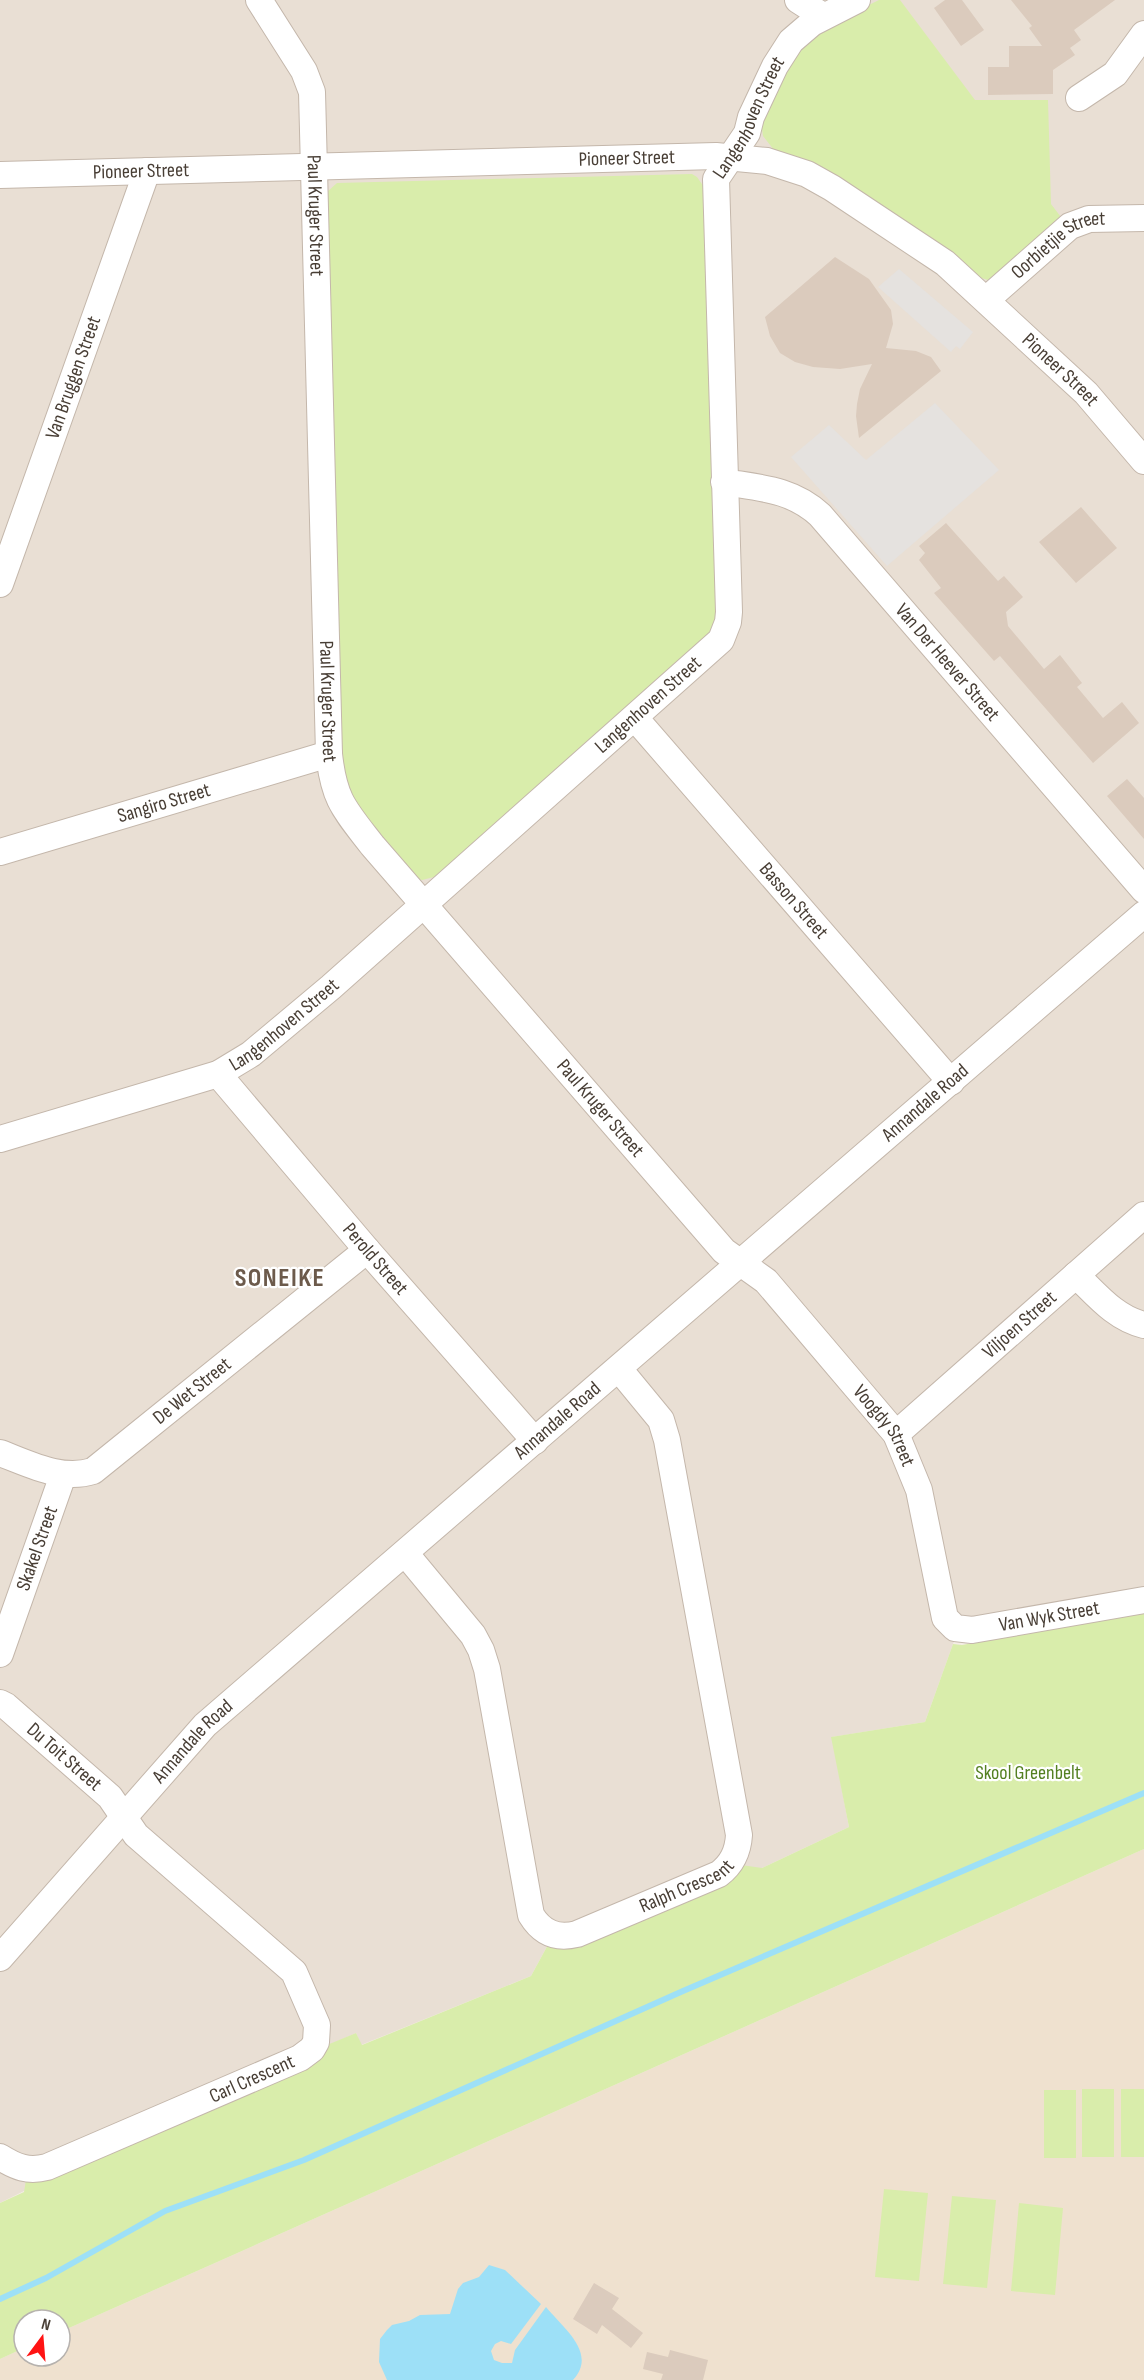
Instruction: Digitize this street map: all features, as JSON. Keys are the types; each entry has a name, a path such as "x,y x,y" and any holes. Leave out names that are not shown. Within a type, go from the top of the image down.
{"street":[{"name":"Paul Kruger Street","path":"259,0 308,79 313,99 328,754 334,787 345,810 372,845 724,1251 742,1263"},
{"path":"798,0 823,16"},
{"name":"Langenhoven Street","path":"0,1139 218,1074 251,1054 425,904 716,646 725,632 729,612 716,179 747,133 751,117 782,53 802,31 823,16 857,0"},
{"path":"1079,98 1115,74 1144,34"},
{"name":"Pioneer Street","path":"0,175 731,156 787,166 832,188 945,263 1086,393 1144,461"},
{"name":"Van Bruggen Street","path":"0,584 147,171"},
{"name":"Oorbietjie Street","path":"986,300 1070,226 1089,219 1144,218"},
{"name":"Van Der Heever Street","path":"724,482 789,494 808,504 820,515 1144,890"},
{"name":"Basson Street","path":"635,718 951,1082"},
{"name":"Sangiro Street","path":"0,852 328,754"},
{"name":"Annandale Road","path":"0,1958 205,1725 619,1370 1144,914"},
{"name":"Perold Street","path":"218,1074 367,1250 535,1441"},
{"name":"Viljoen Street","path":"896,1434 1144,1215"},
{"name":"De Wet Street","path":"0,1453 63,1475 83,1474 102,1466 367,1250"},
{"name":"Voogdy Street","path":"742,1263 766,1281 896,1434 919,1490 945,1618 955,1628"},
{"path":"1076,1275 1115,1312 1144,1325"},
{"name":"Ralph Crescent","path":"405,1553 473,1635 481,1650 487,1669 531,1915 535,1923 549,1933 558,1936 577,1934 719,1874 725,1869 735,1856 739,1835 667,1440 661,1420 619,1370"},
{"name":"Skakel Street","path":"0,1654 63,1475"},
{"name":"Van Wyk Street","path":"955,1628 979,1629 1144,1600"},
{"name":"Du Toit Street","path":"0,1703 110,1797 123,1816"},
{"name":"Carl Crescent","path":"0,2157 21,2168 38,2170 47,2167 300,2058 307,2054 316,2042 317,2025 294,1972 136,1835 123,1816"}],"shaded area":[{"path":"0,0 1144,0 1144,1605 957,1633 925,1722 832,1737 849,1827 762,1868 550,1941 531,1976 361,2045 356,2033 329,2045 317,2044 0,2203"},
{"path":"899,269 973,332 960,349 956,346 951,352 878,287"},
{"path":"935,403 999,470 887,566 791,457 829,425 866,460"},
{"path":"1144,1849 1144,2380 0,2380 0,2359 12,2354 12,2368 72,2368 72,2327"}],"green space":[{"path":"879,0 900,0 975,100 1048,100 1051,204 1064,221 994,279 988,280 975,276 814,165 774,150 763,136 761,122 795,52 822,28"},
{"path":"692,174 704,187 717,619 706,642 434,877 422,880 416,878 357,810 342,780 327,192 337,183"},
{"name":"Skool Greenbelt","path":"1144,1611 1144,1849 72,2327 72,2308 12,2308 12,2354 0,2359 0,2203 24,2192 26,2180 356,2033 362,2045 531,1976 550,1941 741,1865 762,1868 849,1827 831,1737 925,1722 953,1644 962,1645"},
{"path":"1082,2089 1114,2089 1114,2157 1082,2157"},
{"path":"1121,2089 1144,2089 1144,2157 1121,2157"},
{"path":"1044,2090 1076,2090 1076,2158 1044,2158"},
{"path":"884,2189 928,2193 919,2281 875,2277"},
{"path":"952,2196 996,2200 987,2288 943,2284"},
{"path":"1019,2203 1063,2208 1055,2295 1011,2291"}],"water":[{"path":"489,2265 505,2270 541,2304 511,2344 501,2341 495,2344 491,2351 494,2360 512,2363 515,2350 546,2307 569,2332 580,2351 582,2360 580,2370 573,2380 387,2380 379,2362 380,2339 387,2330 392,2325 409,2321 420,2315 450,2314 458,2289 463,2283 479,2277"}],"building":[{"path":"945,0 962,0 984,30 961,46 934,8"},
{"path":"1011,0 1115,0 1074,30 1081,40 1070,48 1075,55 1053,70 1053,94 988,95 988,67 1009,67 1009,46 1042,46 1029,28 1032,26"},
{"path":"835,257 869,279 891,310 893,324 886,348 916,351 931,357 941,371 859,438 857,404 860,389 872,364 840,369 813,367 795,362 780,353 770,336 765,317"},
{"path":"1081,507 1117,548 1076,583 1039,542"},
{"path":"946,523 998,581 1004,576 1023,597 1006,612 1008,626 1044,669 1060,655 1082,683 1077,687 1103,718 1122,702 1139,723 1093,763 1000,656 994,661 934,593 941,588 919,560 925,553 919,546"},
{"path":"1127,779 1144,798 1144,839 1107,796"},
{"path":"594,2283 619,2298 612,2309 643,2333 631,2348 602,2325 597,2334 573,2319"},
{"path":"670,2350 708,2360 703,2380 661,2380 663,2374 643,2369 647,2352 668,2357"}],"waterway":[{"path":"0,2299 46,2278 165,2211 304,2160 683,1991 1144,1793"}],"district":[{"name":"SONEIKE","path":"280,1278"}]}
